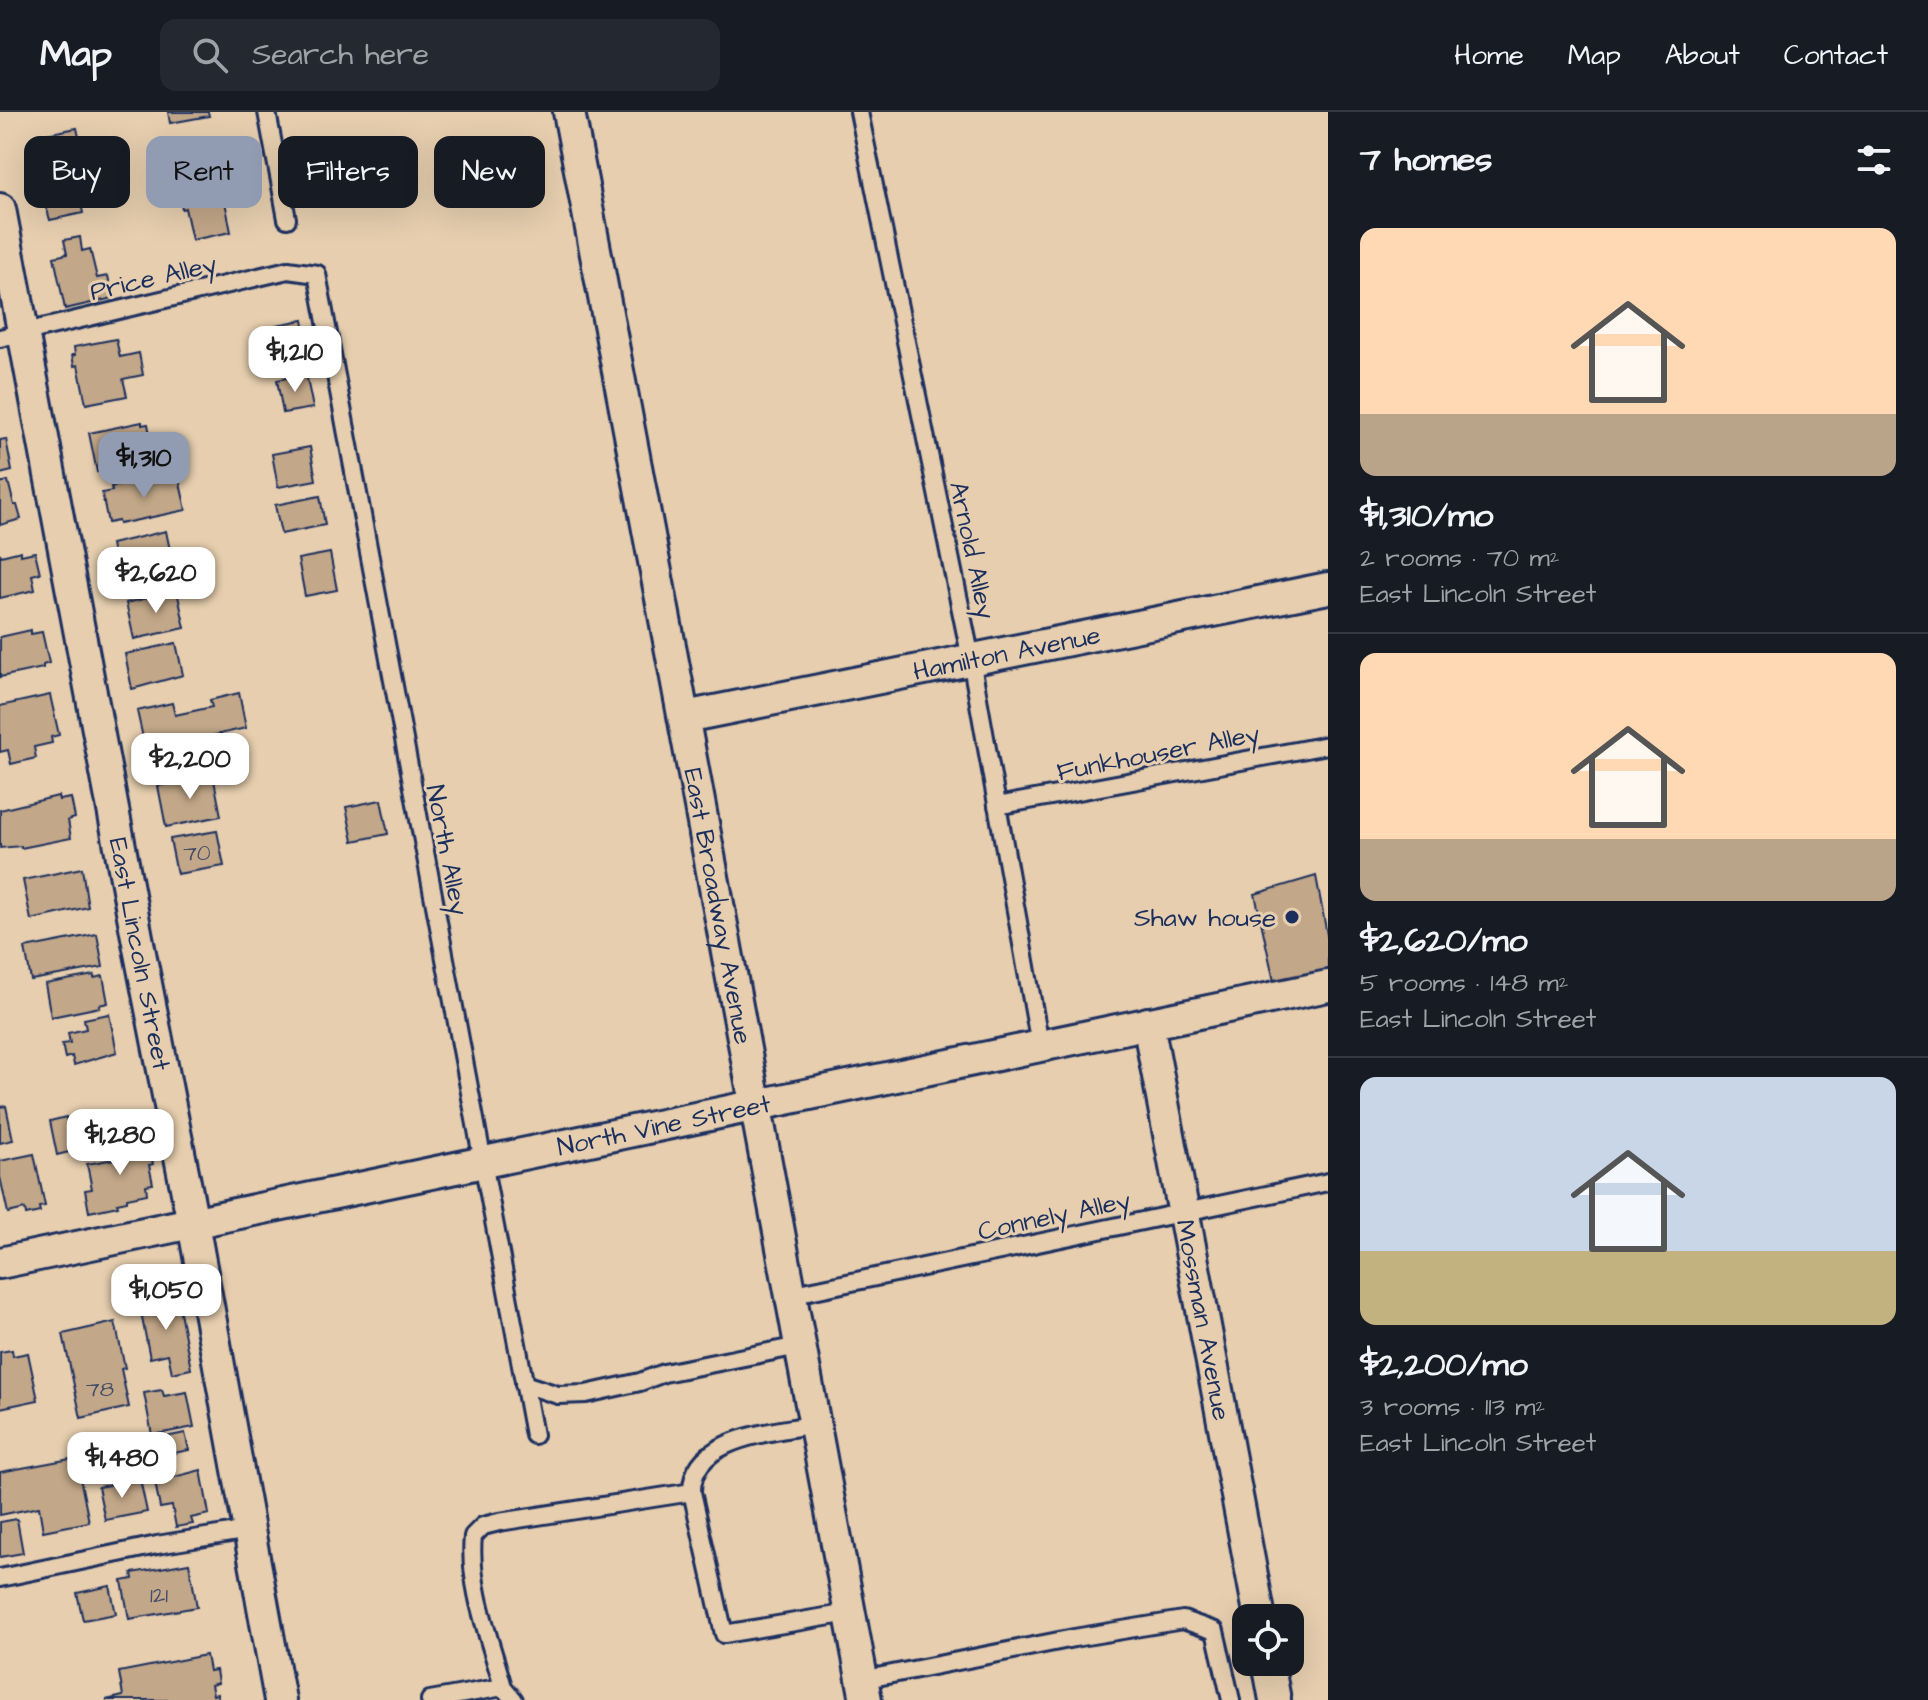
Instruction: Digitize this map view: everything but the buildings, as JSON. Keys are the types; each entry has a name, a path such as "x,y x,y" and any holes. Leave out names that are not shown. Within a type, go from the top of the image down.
{"street":[{"name":"East Broadway Avenue","path":"569,112 685,717 864,1690"},
{"name":"East Lincoln Street","path":"0,209 12,335 140,953 280,1700"},
{"name":"Hamilton Avenue","path":"685,717 1328,588"},
{"name":"North Vine Street","path":"0,1263 1328,986"},
{"name":"Mossman Avenue","path":"1148,1023 1257,1604"},
{"path":"1271,1676 1275,1700"}],"lane":[{"path":"267,112 287,219"},
{"name":"Arnold Alley","path":"859,112 971,659 1040,1045"},
{"name":"Price Alley","path":"12,335 288,270 317,274"},
{"name":"North Alley","path":"317,274 534,1435"},
{"name":"Funkhouser Alley","path":"997,806 1328,745"},
{"name":"Connely Alley","path":"790,1295 1328,1182"},
{"path":"524,1384 558,1395 586,1394 640,1382 664,1373 799,1346"},
{"path":"814,1424 720,1446 698,1467 691,1479 692,1492 724,1634 849,1613"},
{"path":"430,1700 508,1694 475,1580 471,1555 473,1536 483,1526 692,1492"},
{"path":"0,1578 157,1545 249,1530"},
{"path":"864,1690 1074,1638 1183,1620 1215,1631 1231,1700"}],"place":[{"name":"Shaw house","path":"1292,917"}]}
